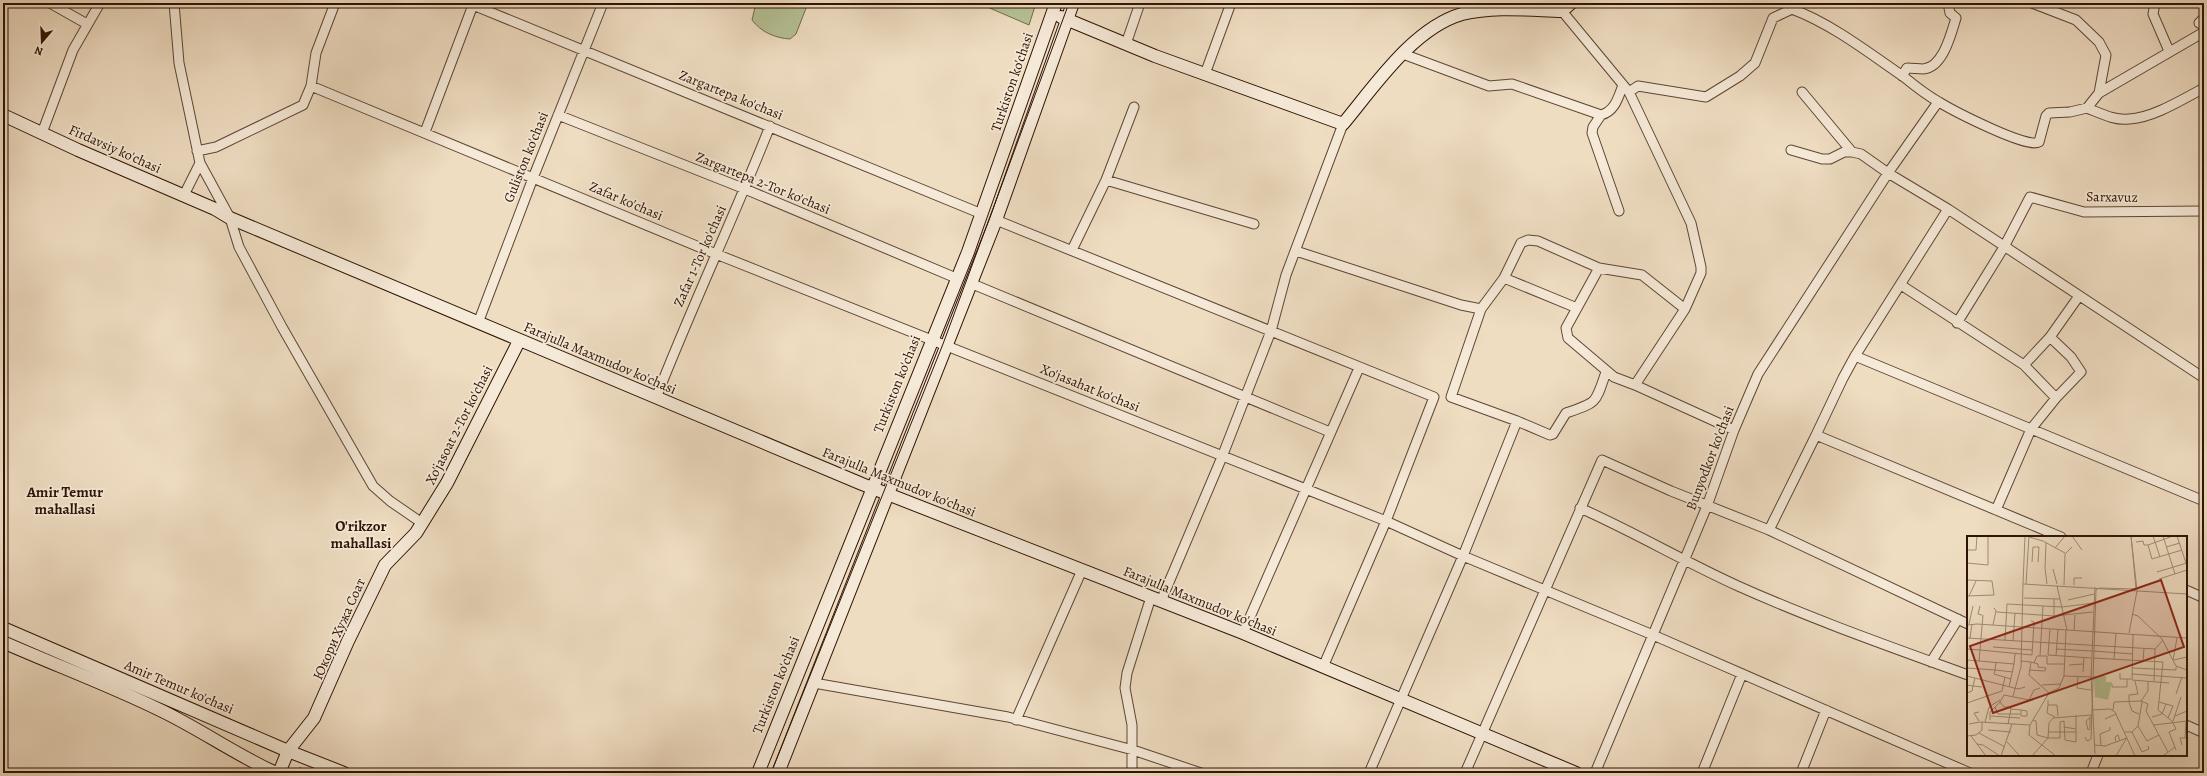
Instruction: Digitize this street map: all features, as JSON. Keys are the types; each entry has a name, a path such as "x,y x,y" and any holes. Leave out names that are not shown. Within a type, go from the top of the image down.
{"main road":[{"name":"Turkiston ko'chasi","path":"758,773 982,214 1056,3"},
{"path":"778,773 996,220 1073,3"},
{"path":"1052,16 1068,20 1204,74 1343,124 1403,54 1425,33 1443,22 1461,14 1490,10 1567,7"},
{"name":"Firdavsiy ko'chasi","path":"3,115 215,209"},
{"name":"Farajulla Maxmudov ko'chasi","path":"215,209 230,218 656,398 889,494 1243,633 1576,773"},
{"name":"Xo'jasoat 2-Tor ko'chasi","path":"422,523 447,483 519,340"},
{"name":"Юкори Хужа Соат","path":"277,773 288,751 314,718 348,641 385,565 406,544 422,523"},
{"name":"Amir Temur ko'chasi","path":"3,628 288,751 344,773"},
{"name":"Amir Temur ko'chasi","path":"3,642 159,709 194,727 250,761 277,773"}],"street":[{"path":"50,3 87,24"},
{"path":"42,133 74,50 87,24 100,3"},
{"path":"174,3 179,64 200,163 230,218 239,247 282,327 373,486 390,502 422,523"},
{"path":"197,151 216,147 303,105 311,86 316,53 335,3"},
{"name":"Guliston ko'chasi","path":"478,323 533,178 603,3"},
{"path":"1126,44 1140,3"},
{"path":"1204,74 1231,3"},
{"path":"1902,76 1907,68 1923,69 1938,61 1952,32 1956,18 1950,14 1948,3"},
{"path":"2032,3 2076,20 2099,42 2106,55 2099,93"},
{"path":"2155,3 2153,14 2169,51"},
{"path":"425,132 471,4"},
{"name":"Zargartepa ko'chasi","path":"471,4 982,214"},
{"path":"1567,7 1629,92 1691,223 1701,273 1685,310 1635,385"},
{"path":"1629,92 1638,86 1706,97 1740,76 1755,63 1773,18 1792,9 1811,16 1902,76 1938,102 2008,136 2036,145 2039,142 2046,116 2049,113 2070,112 2088,108 2116,118 2130,120 2159,110 2204,88"},
{"path":"2088,108 2099,93 2204,32"},
{"path":"1403,54 1489,86 1512,84 1601,115 1609,113 1613,108 1623,85"},
{"name":"Zafar ko'chasi","path":"311,86 716,254 932,339"},
{"path":"1802,92 1852,152"},
{"name":"Bunyodkor ko'chasi","path":"1595,773 1685,560 1707,506 1734,430 1758,374 1888,173 1938,102"},
{"path":"1072,250 1106,180 1134,107"},
{"name":"Zargartepa 2-Tor ko'chasi","path":"558,115 745,189 956,278"},
{"path":"1601,115 1593,127 1592,133 1619,211"},
{"path":"1132,773 1132,725 1125,688 1127,673 1156,599 1222,456 1271,331 1286,275 1343,124"},
{"name":"Zafar 1-Tor ko'chasi","path":"656,398 716,254 745,189 770,126"},
{"path":"1791,150 1822,159 1830,159 1852,152 1861,154 1888,173 1948,209 2204,378"},
{"path":"184,195 200,163"},
{"path":"1106,180 1254,224"},
{"name":"Sarxavuz","path":"2004,247 2030,197 2084,212 2204,211"},
{"path":"1769,530 1855,356 1948,209"},
{"path":"996,220 1359,368 1434,397 1386,521 1323,667"},
{"path":"1606,372 1598,397 1592,404 1566,413 1553,434 1550,435 1517,421 1451,397 1481,309 1504,278 1521,243 1528,240 1538,241 1599,268 1642,275 1685,310"},
{"path":"1957,322 2004,247"},
{"path":"1296,250 1460,305 1481,309"},
{"path":"1599,268 1566,328 1568,338 1606,372 1614,377 1734,430"},
{"path":"1504,278 1577,308"},
{"path":"970,283 1245,395 1330,432"},
{"path":"1901,285 2024,364 2056,398"},
{"path":"2024,364 2050,337 2079,296"},
{"path":"1996,510 2031,429 2056,398 2081,372 2071,357 2050,337"},
{"name":"Xo'jasahat ko'chasi","path":"932,339 1386,521 1463,556 1653,635 1970,773"},
{"path":"1855,356 2204,502"},
{"path":"1243,633 1359,368"},
{"path":"1369,773 1463,556 1517,421"},
{"path":"1816,435 2059,536"},
{"path":"1465,773 1544,589 1602,460 1707,506 1769,530 1965,620 1931,662"},
{"path":"1580,508 1624,528 1737,586 1829,625 1967,675"},
{"path":"1016,720 1082,570"},
{"path":"2187,590 2204,598"},
{"path":"1702,773 1742,674"},
{"path":"814,683 1016,720 1133,750 1201,773"},
{"path":"1801,773 1826,710"},
{"path":"2187,725 2204,733"},
{"path":"2091,773 2098,756"}],"green space":[{"path":"756,3 808,3 796,34 790,39 769,34 752,20"},
{"path":"978,3 1036,3 1029,25"}],"tram line":[{"path":"771,773 943,344 1069,3"},
{"path":"286,773 300,768 325,773"}],"district":[{"name":"Amir Temur mahallasi","path":"65,500"},
{"name":"O'rikzor mahallasi","path":"361,534"}]}
